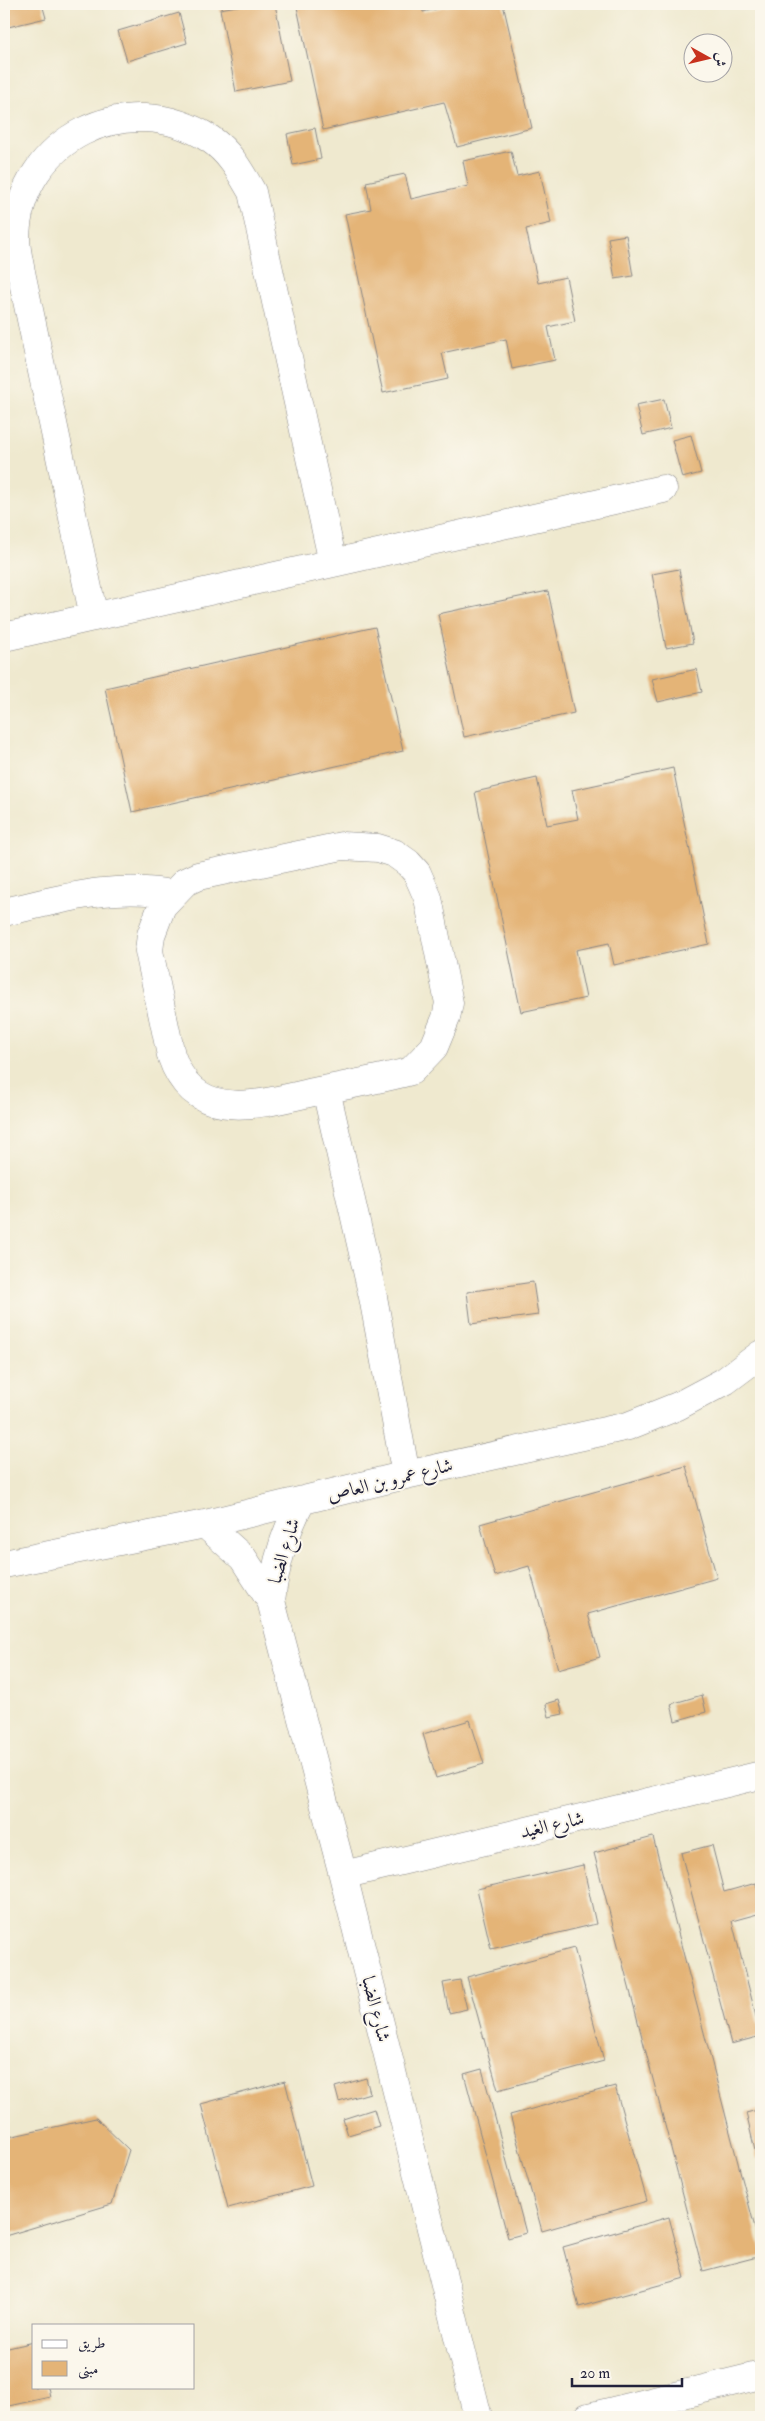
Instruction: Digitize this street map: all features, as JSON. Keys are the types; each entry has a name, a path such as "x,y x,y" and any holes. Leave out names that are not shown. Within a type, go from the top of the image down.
{"street":[{"path":"94,617 21,272 16,238 22,206 35,175 56,148 84,129 115,119 149,116 181,124 189,128 211,140 235,163 252,192 333,562"},
{"path":"4,637 663,489"},
{"path":"342,846 363,846 394,853 408,863 416,873 428,898 448,1003 441,1033 423,1060 411,1071 326,1090 252,1105 238,1106 206,1099 192,1090 183,1080 171,1055 149,950 155,920 162,906 185,882 198,876 342,846"},
{"path":"4,912 118,889 145,889 173,894"},
{"path":"326,1090 373,1297 406,1475"},
{"name":"شارع عمرو بن العاص","path":"4,1564 205,1524 406,1475 628,1426 678,1406 725,1381 761,1354"},
{"name":"شارع الضبا","path":"271,1601 280,1549 300,1502"},
{"name":"شارع الضبا","path":"205,1524 243,1558 271,1601 343,1875 478,2417"},
{"name":"شارع الغيد","path":"343,1875 761,1774"},
{"path":"588,2417 761,2375"}],"building":[{"path":"4,4 42,4 46,18 4,28"},
{"path":"248,4 275,4 290,81 236,92 220,9"},
{"path":"313,4 422,4 423,12 457,4 503,4 532,128 457,147 444,102 323,130 297,7"},
{"path":"179,13 187,43 127,61 118,31"},
{"path":"315,128 321,159 293,165 287,134"},
{"path":"511,151 517,176 540,171 551,223 526,229 538,283 566,277 575,321 548,327 555,360 512,369 506,339 442,353 448,379 383,393 345,214 371,209 366,182 405,174 411,199 468,186 463,161"},
{"path":"626,235 633,276 615,279 608,238"},
{"path":"664,399 671,428 643,435 636,405"},
{"path":"691,435 701,473 682,478 672,440"},
{"path":"679,569 693,643 666,648 652,574"},
{"path":"548,591 574,713 464,737 438,614"},
{"path":"375,627 403,751 132,812 105,688"},
{"path":"697,669 702,692 658,702 652,679"},
{"path":"673,768 709,944 614,965 609,943 576,950 586,998 521,1012 475,792 537,778 547,825 578,819 572,790"},
{"path":"533,1282 538,1315 471,1324 467,1292"},
{"path":"686,1466 717,1578 588,1614 600,1657 558,1669 529,1566 495,1576 480,1524"},
{"path":"702,1695 706,1712 675,1721 671,1704"},
{"path":"559,1700 563,1714 549,1717 546,1704"},
{"path":"470,1720 484,1764 436,1778 423,1734"},
{"path":"653,1837 761,2251 761,2256 703,2271 594,1853"},
{"path":"712,1845 724,1892 756,1883 761,1904 761,1913 732,1921 761,2036 731,2044 681,1853"},
{"path":"583,1865 596,1924 491,1949 477,1889"},
{"path":"574,1948 604,2061 498,2090 467,1977"},
{"path":"460,1980 467,2009 449,2013 443,1983"},
{"path":"482,2069 526,2233 508,2238 464,2074"},
{"path":"366,2078 370,2093 339,2102 335,2087"},
{"path":"285,2081 312,2186 228,2208 201,2104"},
{"path":"615,2086 647,2201 542,2231 510,2115"},
{"path":"374,2109 379,2126 348,2135 343,2119"},
{"path":"761,2109 761,2157 757,2159 746,2113"},
{"path":"96,2118 129,2150 112,2204 5,2236 4,2138"},
{"path":"669,2217 685,2278 579,2307 563,2247"},
{"path":"32,2342 32,2388 48,2388 50,2397 4,2407 4,2349"}]}
